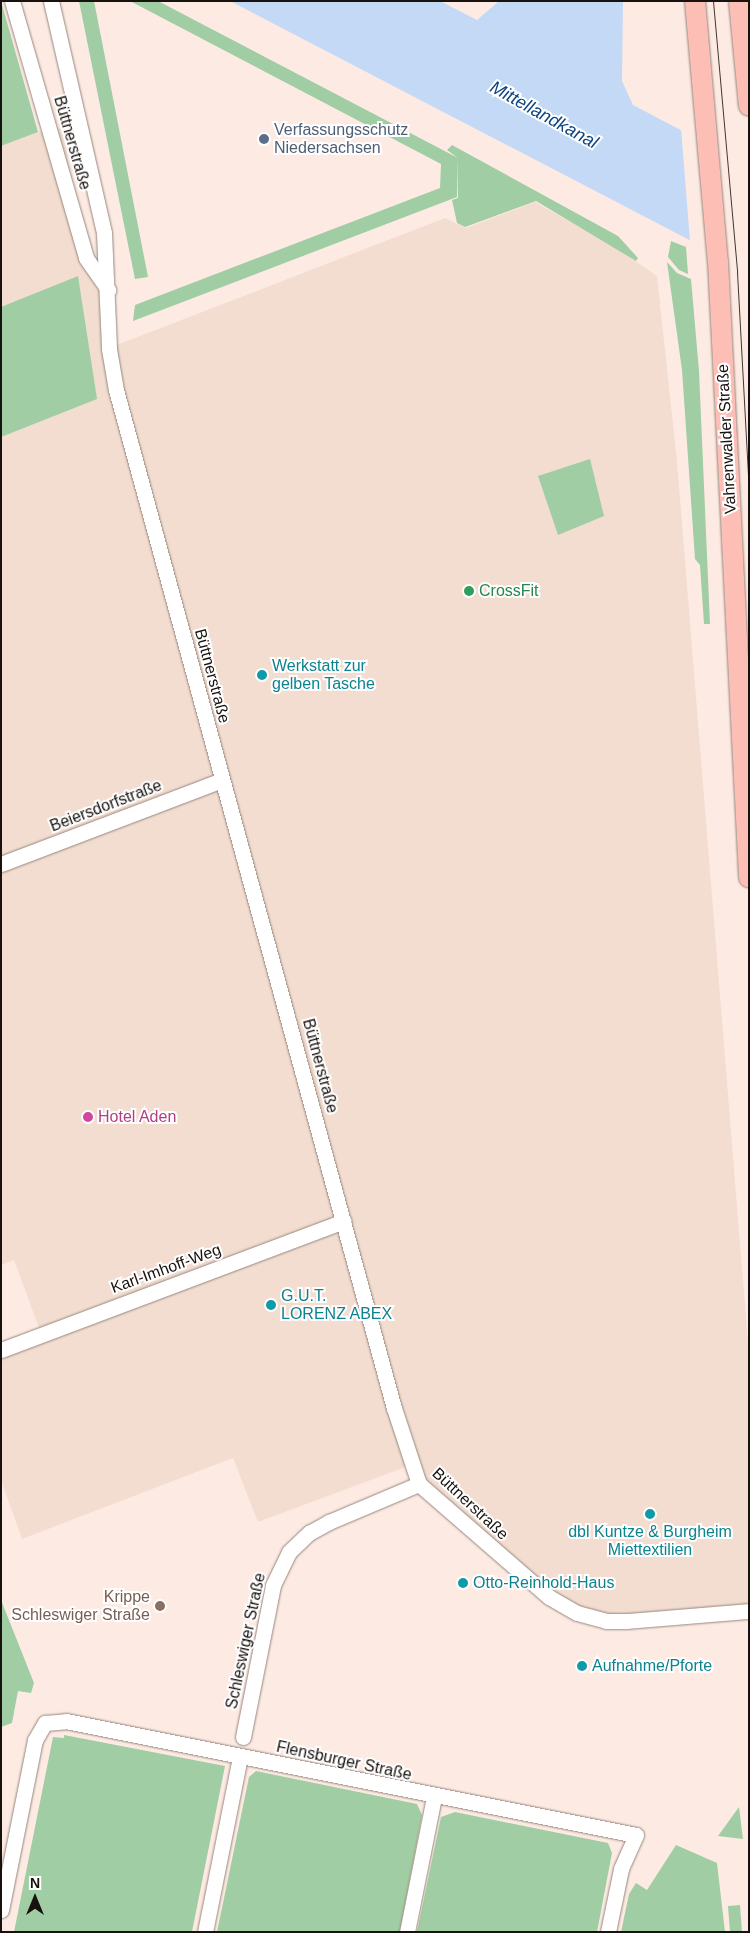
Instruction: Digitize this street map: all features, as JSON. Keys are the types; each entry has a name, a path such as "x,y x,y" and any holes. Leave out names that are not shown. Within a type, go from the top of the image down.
{"main road":[{"name":"Vahrenwalder Straße","path":"695,1 718,262 749,877"},
{"path":"739,1 749,106"}],"street":[{"name":"Büttnerstraße","path":"12,1 86,258 108,290"},
{"name":"Büttnerstraße","path":"51,1 104,233 108,290 109,348 116,390 394,1408 419,1484 549,1597 577,1613 606,1621 628,1621 749,1611"},
{"name":"Beiersdorfstraße","path":"1,864 222,780"},
{"name":"Karl-Imhoff-Weg","path":"1,1350 344,1221"},
{"name":"Schleswiger Straße","path":"243,1737 273,1585 289,1552 309,1533 329,1522 419,1484"},
{"name":"Flensburger Straße","path":"2,1900 35,1740 45,1722 66,1721 434,1797 636,1835 621,1869 608,1932"},
{"path":"205,1932 240,1757"},
{"path":"406,1932 434,1797"}],"shaded area":[{"path":"63,128 81,240 108,290 109,348 445,218 466,228 535,202 612,245 657,276 677,461 749,1355 749,1611 627,1621 577,1613 490,1547 411,1465 258,1522 233,1458 22,1539 1,1480 1,1342 39,1328 14,1260 1,1265 1,146 38,132"}],"green space":[{"path":"1,1 38,132 1,146"},
{"path":"79,1 94,1 148,277 135,279"},
{"path":"130,1 158,1 458,158 457,197 133,321 135,305 440,188 441,164"},
{"path":"452,145 618,236 638,258 636,261 536,201 465,227 457,223 452,200 458,198 458,158 447,150"},
{"path":"671,241 686,247 688,274 679,270 668,257"},
{"path":"667,262 677,273 691,279 699,371 710,624 704,624 700,565 695,559 682,370"},
{"path":"78,276 97,399 1,437 1,307"},
{"path":"590,459 604,516 558,535 538,476"},
{"path":"1,1600 34,1683 31,1693 18,1691 12,1723 1,1727"},
{"path":"64,1735 225,1766 192,1932 14,1932 53,1737 64,1738"},
{"path":"256,1771 417,1804 422,1815 400,1932 217,1932 249,1777"},
{"path":"739,1807 743,1839 718,1836"},
{"path":"455,1812 608,1843 612,1853 597,1932 417,1932 441,1817"},
{"path":"676,1845 717,1863 725,1932 621,1932 629,1894 636,1883 647,1890"},
{"path":"740,1905 742,1932 730,1932 728,1906"}],"water":[{"name":"Mittellandkanal","path":"230,1 440,1 477,20 499,1 623,1 622,81 633,105 749,166 749,271"}],"pier":[{"path":"681,127 749,163 749,273 690,242"}],"tram line":[{"path":"713,1 737,272 749,494"}],"place":[{"name":"Verfassungsschutz Niedersachsen","path":"264,139"},
{"name":"CrossFit","path":"469,591"},
{"name":"Werkstatt zur gelben Tasche","path":"262,675"},
{"name":"Hotel Aden","path":"88,1117"},
{"name":"G.U.T. LORENZ ABEX","path":"271,1305"},
{"name":"dbl Kuntze & Burgheim Miettextilien","path":"650,1514"},
{"name":"Otto-Reinhold-Haus","path":"463,1583"},
{"name":"Krippe Schleswiger Straße","path":"160,1606"},
{"name":"Aufnahme/Pforte","path":"582,1666"}]}
